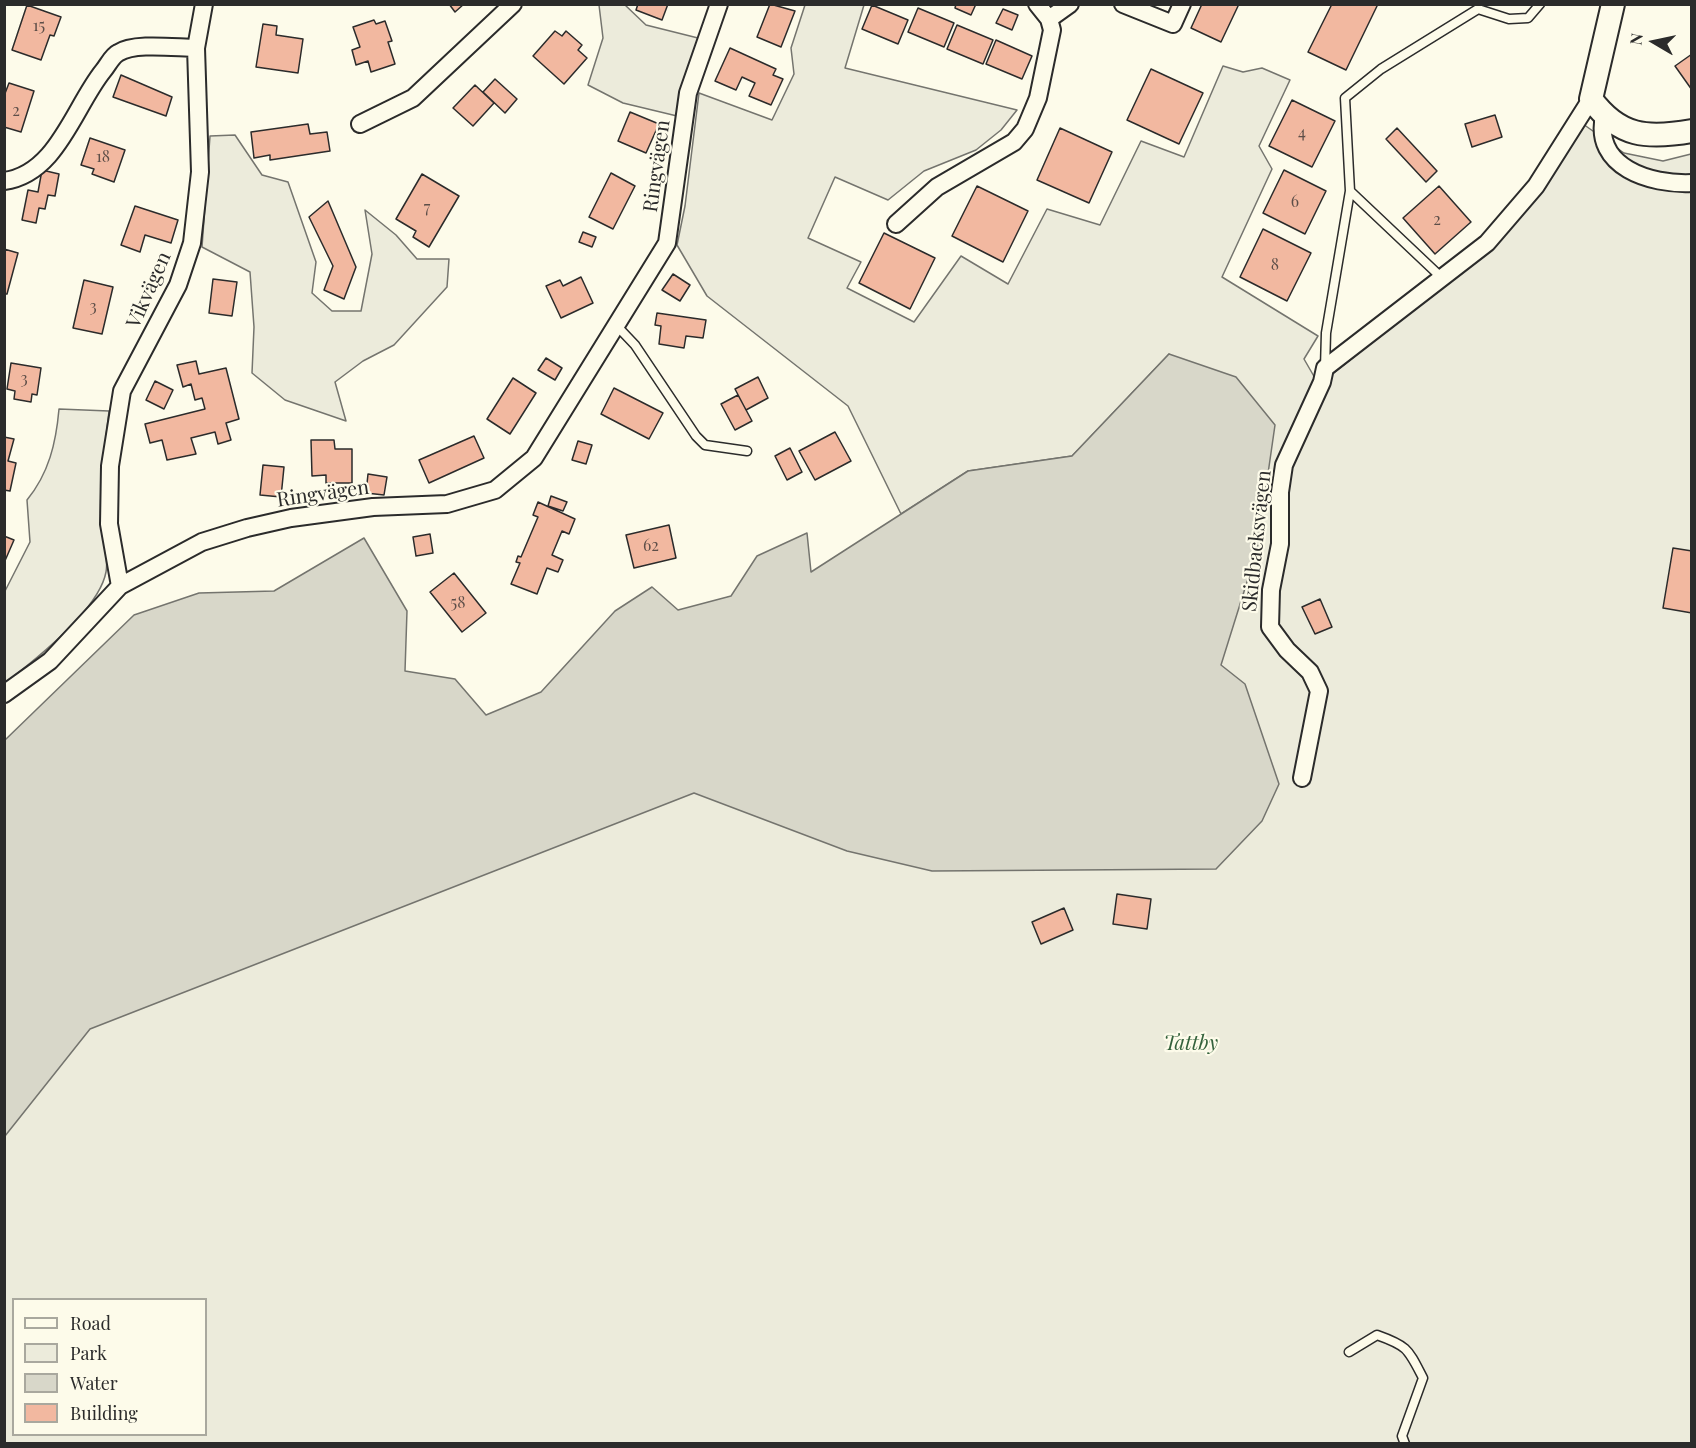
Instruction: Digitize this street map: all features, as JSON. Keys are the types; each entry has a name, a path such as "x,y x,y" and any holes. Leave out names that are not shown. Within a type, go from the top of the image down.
{"street":[{"name":"Vikvägen","path":"120,586 109,524 110,466 122,391 178,285 192,243 200,171 196,48 204,4"},
{"path":"360,124 413,98 513,4"},
{"name":"Ringvägen","path":"4,694 50,661 120,586 202,542 247,528 291,518 373,507 447,504 495,490 534,458 667,243 688,93 719,4"},
{"path":"896,224 937,188 1014,142 1025,129 1038,98 1052,30 1049,19 1037,4"},
{"path":"1049,19 1070,4"},
{"path":"1123,4 1173,24 1182,4"},
{"path":"1613,4 1597,107 1603,141 1608,153 1624,168 1660,182 1692,183"},
{"path":"4,181 13,179 46,160 63,138 87,91 118,53 134,48 196,48"},
{"path":"1597,107 1624,129 1647,135 1692,131"},
{"path":"1325,368 1487,243 1536,186 1597,107"},
{"name":"Skidbacksvägen","path":"1302,778 1319,691 1310,672 1287,650 1270,627 1271,590 1280,544 1280,492 1284,465 1322,382 1325,368"}],"lane":[{"name":"Skidbacksvägen","path":"1325,368 1326,333 1350,191 1345,98 1381,69 1478,9 1509,19 1528,18 1540,4"},
{"path":"1350,191 1442,278"},
{"path":"616,325 635,345 696,436 705,445 747,451"},
{"path":"1349,1352 1377,1335 1402,1344 1413,1360 1423,1378 1402,1436 1405,1443"}],"green space":[{"path":"599,5 625,5 646,25 698,38 677,116 623,103 588,85 603,38"},
{"name":"Tattby","path":"805,5 864,5 845,68 1017,110 1001,130 976,150 924,171 888,200 835,177 808,238 861,262 847,288 914,322 961,256 1008,284 1047,209 1100,225 1141,141 1184,157 1223,66 1243,72 1262,68 1290,80 1259,146 1272,169 1222,277 1318,336 1304,359 1319,385 1452,278 1583,124 1624,153 1663,161 1691,154 1691,1443 5,1444 5,949 934,701 1169,354 1072,456 968,471 901,514 848,406 707,296 677,245 685,206 699,93 772,120 794,74 791,48"},
{"path":"235,135 262,175 288,182 316,262 312,293 332,311 361,311 372,254 365,210 396,235 417,259 449,259 447,287 394,345 363,361 335,382 346,421 285,400 252,373 254,327 250,272 202,247 210,136"},
{"path":"59,409 109,411 101,494 106,572 101,587 79,618 64,634 5,683 4,593 30,542 27,500 41,479 50,457"}],"water":[{"path":"1169,354 1236,377 1275,425 1257,550 1221,665 1245,684 1279,784 1262,821 1216,869 932,871 847,851 694,793 90,1029 5,1136 5,740 134,615 199,593 274,591 364,538 407,611 405,671 455,679 486,715 541,692 615,611 652,587 678,610 731,596 757,556 807,533 811,572 968,471 1072,456"}],"building":[{"path":"449,4 464,4 455,12"},
{"path":"638,4 668,4 662,20 636,10"},
{"path":"770,4 795,11 781,47 757,37"},
{"path":"956,4 976,4 971,15 955,8"},
{"path":"1202,4 1239,4 1221,42 1191,28"},
{"path":"1332,4 1378,4 1346,70 1308,52"},
{"path":"27,5 61,17 54,36 50,35 41,60 12,50"},
{"path":"872,5 908,20 898,44 862,29"},
{"path":"918,8 954,23 944,47 908,32"},
{"path":"1003,9 1018,15 1012,30 996,23"},
{"path":"374,20 376,24 385,21 392,41 388,42 395,64 371,72 368,61 356,65 352,50 360,47 353,27"},
{"path":"263,24 277,26 276,35 303,39 298,73 256,67"},
{"path":"957,25 993,40 983,64 947,49"},
{"path":"555,31 562,36 566,31 582,45 578,50 587,58 564,84 533,56"},
{"path":"996,40 1032,56 1022,79 986,64"},
{"path":"730,48 776,69 773,75 783,79 771,105 749,96 755,83 742,77 736,90 715,81"},
{"path":"1692,54 1692,90 1675,66"},
{"path":"1151,69 1203,93 1179,144 1127,120"},
{"path":"121,75 172,97 166,116 113,97"},
{"path":"495,79 517,99 505,113 483,92"},
{"path":"9,83 34,91 21,132 4,127 4,96"},
{"path":"475,85 494,103 473,126 453,108"},
{"path":"1292,100 1335,121 1312,167 1269,146"},
{"path":"630,112 659,124 646,153 618,141"},
{"path":"1495,115 1502,137 1472,147 1465,124"},
{"path":"308,124 310,134 327,132 330,151 270,160 270,155 254,158 251,132"},
{"path":"1060,128 1112,152 1089,203 1037,180"},
{"path":"1397,128 1437,171 1426,182 1386,139"},
{"path":"90,138 125,150 114,182 92,174 94,169 81,165"},
{"path":"42,170 59,174 55,196 48,195 45,209 39,208 36,223 22,220 28,190 38,192"},
{"path":"1284,170 1326,191 1305,234 1263,213"},
{"path":"611,173 635,186 613,229 589,217"},
{"path":"422,174 459,196 429,247 413,237 416,231 396,219"},
{"path":"977,186 1028,211 1003,262 952,236"},
{"path":"1439,186 1471,222 1435,254 1403,218"},
{"path":"328,201 356,267 344,299 324,290 333,266 309,217"},
{"path":"135,206 178,220 171,243 145,235 140,252 121,245"},
{"path":"1263,229 1311,253 1287,301 1240,277"},
{"path":"583,232 596,237 592,247 579,242"},
{"path":"884,233 935,258 910,309 859,283"},
{"path":"4,249 18,253 7,294 4,294"},
{"path":"673,274 690,285 680,301 662,290"},
{"path":"581,277 593,303 561,318 546,286 560,280 563,286"},
{"path":"213,279 237,282 232,316 209,313"},
{"path":"84,280 113,287 102,334 73,328"},
{"path":"657,313 706,320 703,338 686,336 684,348 659,344 661,326 655,325"},
{"path":"546,358 562,368 555,380 538,370"},
{"path":"196,361 199,374 226,368 239,419 226,423 231,440 218,444 215,432 191,438 196,454 167,460 162,440 150,443 145,424 205,409 202,398 195,400 191,384 183,387 177,365"},
{"path":"11,363 41,368 37,395 32,394 31,402 14,399 15,391 7,389"},
{"path":"758,377 768,398 746,410 735,389"},
{"path":"513,378 536,393 510,434 487,419"},
{"path":"155,381 173,390 164,409 146,400"},
{"path":"614,388 663,413 649,439 601,414"},
{"path":"738,395 752,421 735,430 721,404"},
{"path":"835,432 851,461 815,480 799,451"},
{"path":"474,436 484,458 429,483 419,460"},
{"path":"4,437 14,439 8,461 16,463 10,491 4,490"},
{"path":"311,440 334,440 335,449 352,449 352,483 326,483 326,475 312,476"},
{"path":"578,441 592,445 586,464 572,460"},
{"path":"790,448 802,472 787,480 775,456"},
{"path":"263,465 284,467 281,497 260,495"},
{"path":"368,474 387,477 384,495 366,493"},
{"path":"551,496 567,502 563,511 548,506"},
{"path":"538,502 575,519 569,534 562,531 552,555 563,560 558,572 547,568 537,594 511,584 520,563 516,562 518,556 521,557 538,517 533,515"},
{"path":"669,525 676,558 634,568 626,535"},
{"path":"430,534 433,553 416,556 413,537"},
{"path":"4,536 14,540 4,563"},
{"path":"1673,548 1692,551 1692,613 1663,608"},
{"path":"454,573 486,613 462,632 430,592"},
{"path":"1320,599 1332,627 1315,634 1302,607"},
{"path":"1117,894 1151,899 1147,929 1113,924"},
{"path":"1064,908 1073,930 1041,944 1032,922"}]}
